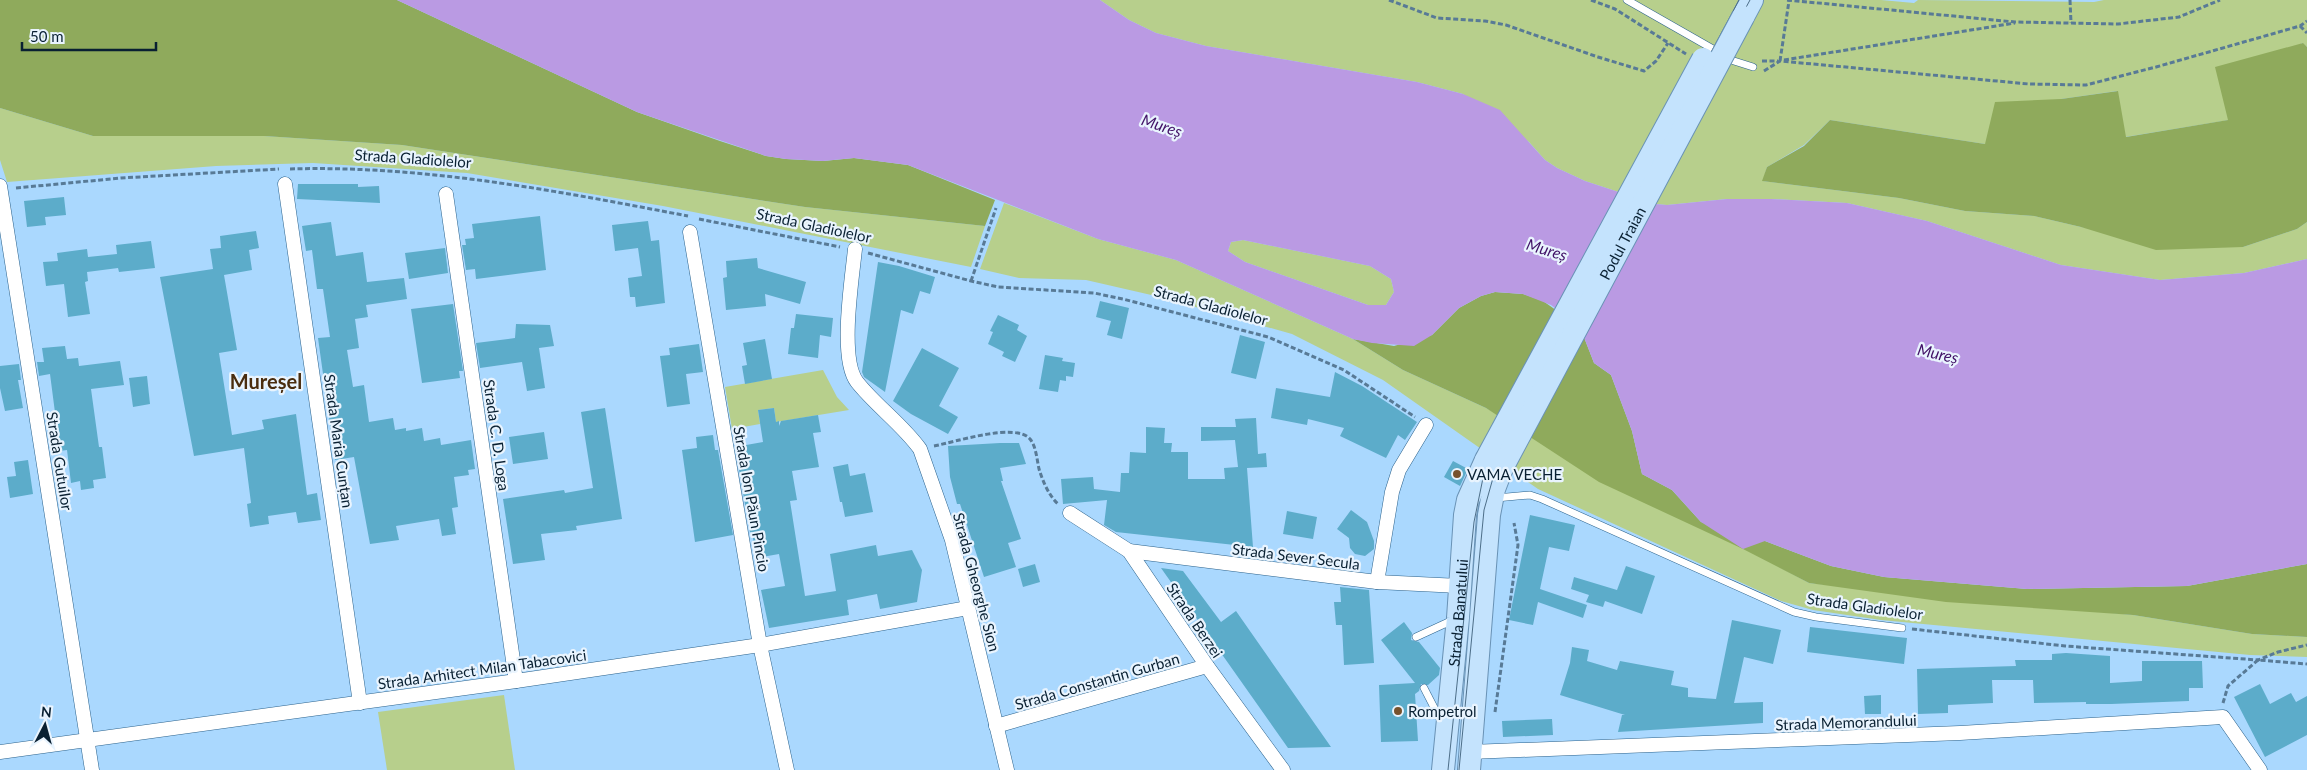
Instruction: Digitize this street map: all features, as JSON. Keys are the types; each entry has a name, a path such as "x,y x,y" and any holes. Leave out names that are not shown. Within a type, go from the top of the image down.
{"main road":[{"name":"Podul Traian","path":"1494,464 1740,7"},
{"name":"Strada Banatului","path":"1470,761 1494,464"},
{"name":"Strada Banatului","path":"1443,770 1458,618 1465,515 1468,500 1494,464"}],"street":[{"name":"Strada Maria Cunțan","path":"285,184 360,703"},
{"name":"Strada Gutuilor","path":"0,188 92,770"},
{"name":"Strada C. D. Loga","path":"446,194 516,681"},
{"name":"Strada Ion Păun Pincio","path":"690,232 760,645 787,770"},
{"name":"Strada Gheorghe Sion","path":"855,249 848,329 849,362 852,373 867,393 911,437 920,449 952,540 1007,770"},
{"path":"1377,582 1392,492 1399,470 1426,424"},
{"name":"Strada Berzei","path":"1070,513 1129,551 1207,666 1281,766"},
{"name":"Strada Sever Secula","path":"1129,551 1377,582 1460,586"},
{"name":"Strada Arhitect Milan Tabacovici","path":"0,752 360,703 760,645 968,608"},
{"name":"Strada Constantin Gurban","path":"996,726 1207,666"},
{"path":"2223,717 2260,770"},
{"name":"Strada Memorandului","path":"1470,761 1960,734 2223,717"}],"lane":[{"path":"1628,0 1734,61 1753,67"},
{"name":"Strada Gladiolelor","path":"1492,498 1530,496 1542,499 1794,612 1816,617 1902,628"},
{"path":"1416,637 1458,618"},
{"path":"1424,688 1447,731"}],"path":[{"path":"1389,0 1438,18 1485,21 1506,25 1644,71 1656,61 1668,43"},
{"path":"1591,0 1614,9 1688,56"},
{"path":"1780,61 1788,0 2020,22 2118,24 2179,17 2220,0"},
{"path":"2070,0 2071,23"},
{"path":"1780,61 2029,84 2086,84 2156,68 2300,26 2307,21"},
{"path":"1760,74 1780,61 1872,44 2020,22"},
{"path":"2300,26 2307,33"},
{"name":"Strada Gladiolelor","path":"0,188 121,178 324,168 483,180 601,200 855,249 998,287 1094,293 1123,299 1268,337 1344,370 1426,424"},
{"path":"971,281 996,208"},
{"path":"920,449 1009,431 1023,433 1032,441 1040,472 1052,499 1070,513"},
{"path":"1494,720 1518,545 1514,523"},
{"name":"Strada Gladiolelor","path":"1902,628 2065,646 2307,664"},
{"path":"2223,717 2224,698 2228,686 2258,660 2272,654 2307,645"}],"green space":[{"path":"0,0 397,0 637,112 720,141 766,156 786,159 823,161 854,158 908,165 995,200 985,226 805,207 402,145 264,136 93,136 0,108"},
{"path":"1100,0 1881,0 1914,3 1918,0 2094,2 2104,0 2307,0 2307,47 2302,43 2229,120 2125,137 2117,91 2061,99 1985,144 1830,120 1804,145 1767,167 1763,181 1899,198 1965,211 2034,216 2081,227 2243,247 2297,229 2307,222 2307,259 2244,273 2160,280 2061,265 1927,221 1847,203 1727,199 1667,205 1655,204 1585,181 1557,168 1545,160 1529,142 1463,94 1417,82 1206,46 1156,33 1129,20"},
{"path":"2303,43 2307,47 2307,222 2297,229 2243,247 2156,250 2081,227 2034,216 1965,211 1899,198 1762,181 1767,167 1804,146 1830,120 1985,144 1995,102 2061,99 2118,91 2126,137 2228,120 2215,67"},
{"path":"0,108 93,136 264,136 402,145 805,207 985,226 971,267 663,206 467,173 313,163 216,166 7,182 0,160"},
{"path":"1004,203 1098,239 1176,260 1353,339 1403,370 1486,408 1809,583 2133,615 2252,634 2307,637 2307,657 2250,655 1881,620 1813,610 1781,601 1538,489 1383,380 1292,334 1160,297 1086,280 1019,278 980,269"},
{"path":"1243,240 1370,266 1391,279 1394,292 1386,305 1368,305 1245,262 1228,251 1231,242"},
{"path":"1495,292 1523,294 1543,301 1580,327 1594,363 1611,375 1632,431 1642,474 1672,490 1701,522 1765,541 1831,566 1884,577 2027,589 2187,586 2307,564 2307,637 2252,634 2133,615 1946,602 1809,583 1743,549 1599,482 1486,408 1403,370 1353,339 1394,346 1432,335 1459,308 1481,296"},
{"path":"823,370 837,397 849,410 776,422 774,408 758,410 760,424 732,429 725,387"},
{"path":"504,695 515,770 387,770 378,712"}],"water":[{"name":"Mureș","path":"397,0 1100,0 1129,20 1156,33 1206,46 1417,82 1463,94 1500,110 1545,160 1557,168 1585,181 1655,204 1667,205 1727,199 1847,203 1927,221 2061,265 2160,280 2244,273 2307,259 2307,564 2187,586 2027,589 1884,577 1831,566 1765,541 1743,549 1701,522 1672,490 1642,474 1632,431 1611,375 1594,363 1580,327 1551,305 1523,294 1495,292 1481,296 1459,308 1432,335 1414,346 1372,343 1353,339 1176,260 1098,239 908,165 854,158 823,161 766,156 637,112","holes":["1243,240 1370,266 1391,279 1394,292 1386,305 1368,305 1245,262 1228,251 1231,242"]}],"building":[{"path":"298,184 358,184 358,187 379,186 380,203 297,199"},
{"path":"64,197 66,215 45,217 46,225 27,227 24,201"},
{"path":"540,216 546,270 476,279 475,269 466,270 462,245 466,245 465,239 474,238 472,224"},
{"path":"648,221 651,241 659,240 665,303 636,307 635,297 630,297 628,278 642,276 638,248 615,251 612,225"},
{"path":"331,222 336,256 363,252 367,282 404,278 407,299 366,305 368,317 355,319 359,348 347,350 353,387 364,385 369,422 393,418 395,430 406,428 406,431 422,428 424,441 440,438 441,445 471,440 475,469 468,470 469,475 454,477 458,507 452,508 456,534 442,536 439,519 396,526 399,540 370,544 354,457 335,460 318,338 330,337 323,289 317,289 312,250 306,251 302,226"},
{"path":"256,231 259,248 249,250 252,270 224,275 237,350 219,353 232,435 264,429 262,420 296,414 307,495 317,493 321,520 298,523 296,512 268,516 269,524 250,527 247,504 251,503 244,448 194,456 160,277 213,269 210,249 221,248 220,236"},
{"path":"151,241 155,268 119,272 118,268 87,272 88,281 85,282 90,314 68,317 64,284 46,286 43,262 58,261 57,253 87,249 88,257 117,254 116,245"},
{"path":"445,248 448,273 409,279 405,253"},
{"path":"757,258 758,268 806,282 800,304 765,294 766,306 726,310 723,278 727,277 726,261"},
{"path":"878,262 935,277 930,294 920,291 913,314 901,310 885,392 864,377 862,372"},
{"path":"1100,301 1129,308 1122,339 1107,335 1111,321 1096,317"},
{"path":"453,304 463,371 459,371 460,378 422,383 411,309"},
{"path":"796,314 833,318 831,337 820,335 818,358 788,354 791,328 794,328"},
{"path":"998,315 1019,325 1017,330 1027,336 1015,362 1002,356 1004,352 988,344 993,332 990,331"},
{"path":"516,324 550,325 554,346 539,348 545,388 527,391 522,362 480,368 476,343 515,338"},
{"path":"1240,335 1265,342 1256,379 1231,373"},
{"path":"765,339 772,379 745,384 742,366 747,365 743,343"},
{"path":"699,344 703,372 686,374 690,404 667,407 660,356 670,355 669,348"},
{"path":"65,346 67,359 78,358 79,366 120,361 124,385 91,389 99,447 102,447 106,478 93,480 94,488 81,490 80,481 71,483 67,450 60,451 50,374 39,376 37,362 44,362 42,348"},
{"path":"922,348 959,368 939,406 958,417 948,434 911,414 893,401"},
{"path":"1045,355 1063,358 1062,361 1075,363 1073,377 1066,376 1066,381 1060,380 1058,392 1039,389"},
{"path":"19,364 21,380 18,380 23,408 5,411 0,388 0,366"},
{"path":"1335,372 1362,386 1417,422 1405,440 1398,435 1386,458 1340,436 1344,428 1308,419 1307,425 1271,418 1276,388 1330,397"},
{"path":"147,376 150,404 133,407 129,378"},
{"path":"605,408 622,519 576,526 577,530 541,534 545,560 513,564 503,499 564,490 565,493 593,488 581,412"},
{"path":"774,408 776,422 779,421 779,426 781,421 818,415 821,432 813,433 819,467 792,471 797,500 790,501 805,596 836,591 830,554 876,545 878,556 912,550 922,570 917,602 880,609 877,594 847,600 849,615 769,628 761,590 785,586 779,554 756,558 735,447 763,442 758,410"},
{"path":"1256,418 1258,454 1266,453 1267,467 1247,468 1253,547 1116,532 1104,525 1107,500 1063,504 1061,479 1093,477 1094,489 1120,492 1121,473 1129,473 1130,452 1146,453 1146,427 1165,428 1164,443 1172,443 1171,452 1188,452 1188,479 1225,479 1224,468 1238,467 1235,440 1201,441 1201,427 1236,427 1235,419"},
{"path":"544,432 548,459 513,464 509,437"},
{"path":"713,435 715,450 718,450 733,535 695,542 682,450 697,448 696,437"},
{"path":"1019,443 1026,464 1000,468 1003,481 1001,481 1021,539 1008,543 1016,567 984,577 960,504 957,504 950,477 948,446"},
{"path":"28,460 33,494 10,498 7,477 16,476 14,462"},
{"name":"VAMA VECHE","path":"1453,461 1468,469 1460,486 1444,477"},
{"path":"848,464 850,476 865,473 873,512 845,517 833,467"},
{"path":"1351,510 1367,522 1374,541 1374,549 1365,556 1355,554 1350,548 1349,538 1337,529"},
{"path":"1287,511 1317,517 1313,539 1283,534"},
{"path":"1530,515 1575,525 1569,551 1549,547 1540,589 1587,605 1583,618 1538,602 1533,625 1509,620"},
{"path":"1035,564 1040,582 1023,587 1018,569"},
{"path":"1626,566 1655,576 1642,614 1605,601 1603,607 1586,602 1589,595 1571,589 1574,577 1617,590"},
{"path":"1161,568 1183,571 1221,622 1236,611 1331,747 1288,748"},
{"path":"1340,587 1369,590 1374,663 1344,665 1342,625 1336,625 1334,602 1341,602"},
{"path":"1732,620 1781,630 1773,664 1744,657 1734,703 1763,702 1763,723 1618,732 1622,715 1625,715 1560,695 1570,663 1572,647 1589,650 1587,661 1617,670 1620,661 1674,671 1671,685 1688,688 1688,697 1716,699"},
{"path":"1404,622 1412,633 1411,640 1419,642 1440,668 1439,675 1428,685 1421,684 1419,691 1415,694 1418,741 1381,742 1379,685 1415,683 1381,640"},
{"path":"1810,627 1907,638 1904,664 1807,652"},
{"path":"2052,654 2110,656 2110,683 2142,681 2142,661 2202,661 2203,688 2189,688 2189,701 2111,704 2086,704 2086,702 2034,703 2033,680 1992,680 1993,703 1948,705 1948,713 1918,714 1917,669 2016,666 2015,660 2052,660"},
{"path":"2260,684 2270,704 2291,693 2296,702 2307,696 2307,735 2265,757 2234,697"},
{"path":"1881,695 1881,714 1865,714 1864,696"},
{"path":"1552,719 1553,735 1503,737 1502,721"}],"tram line":[{"path":"1448,770 1474,522 1483,478 1739,0"},
{"path":"1459,770 1484,510 1493,478 1750,0"}],"place":[{"name":"VAMA VECHE","path":"1457,474"},
{"name":"Rompetrol","path":"1398,711"}],"district":[{"name":"Mureșel","path":"266,381"}]}
